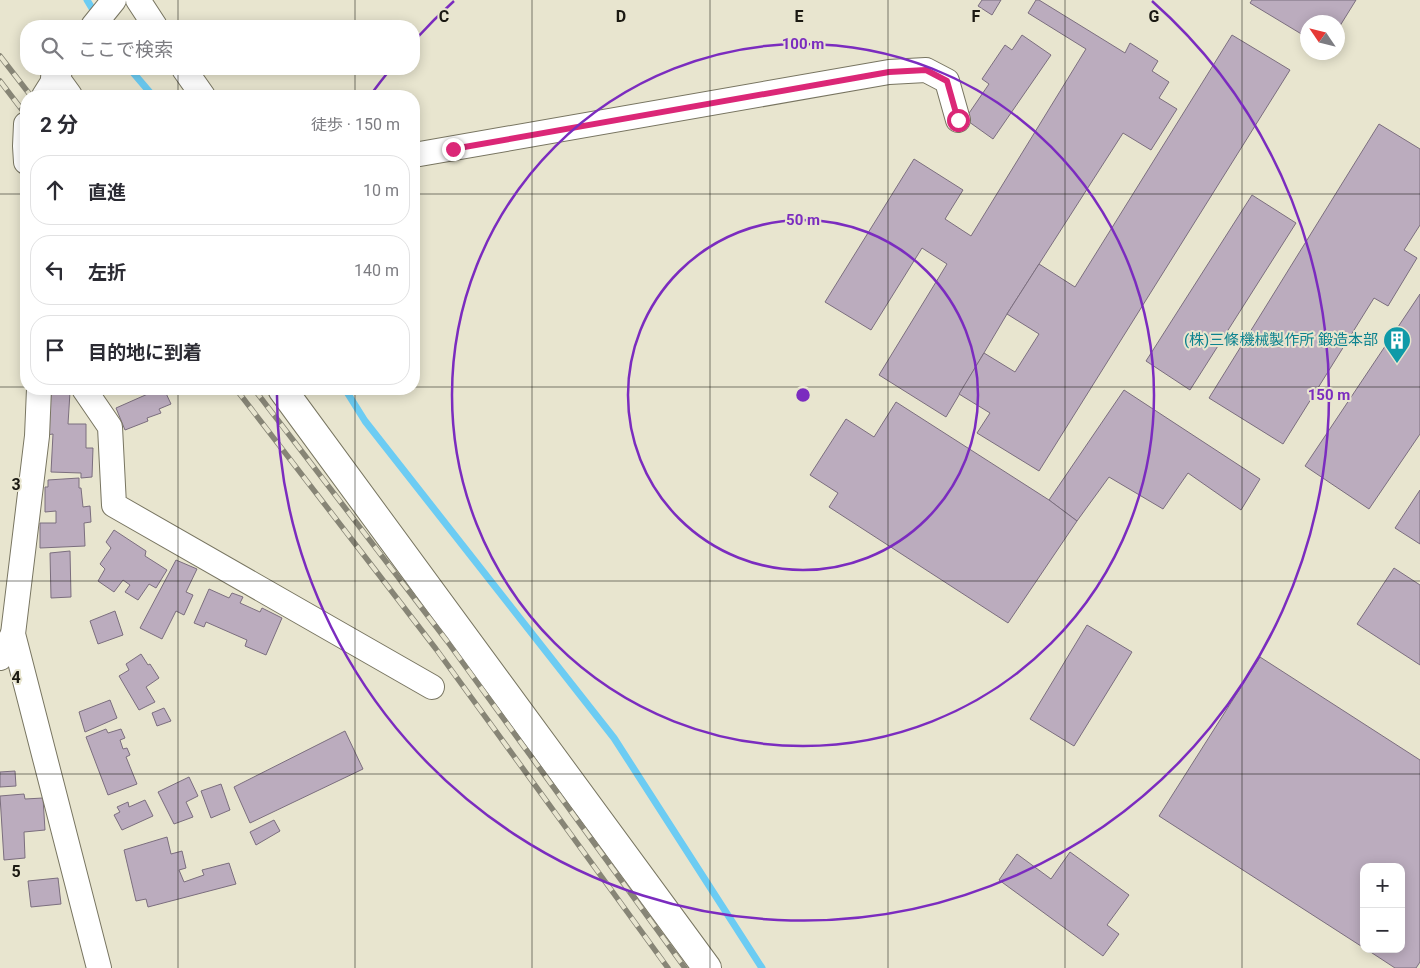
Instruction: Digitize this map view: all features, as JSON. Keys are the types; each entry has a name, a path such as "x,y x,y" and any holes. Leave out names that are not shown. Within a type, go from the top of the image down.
{"street":[{"path":"98,20 114,0"},
{"path":"138,0 152,20"},
{"path":"420,154 889,72 926,70 947,81 958,120"},
{"path":"188,75 199,90"},
{"path":"39,395 36,436 13,634 99,968"},
{"path":"88,395 110,427 114,505 432,687"},
{"path":"286,395 707,968"},
{"path":"0,658 13,634"}],"building":[{"path":"982,0 1001,0 992,15 978,6"},
{"path":"1036,0 1039,0 1125,53 1130,43 1158,61 1152,71 1169,82 1159,98 1177,109 1151,150 1123,133 1007,314 946,417 879,375 947,264 922,248 871,330 825,302 914,159 963,190 945,219 971,236 1086,49 1028,13"},
{"path":"1252,0 1356,0 1345,18 1345,15 1300,15 1300,33 1250,3"},
{"path":"1022,35 1051,55 993,139 965,119 989,84 982,79 1005,45 1012,50"},
{"path":"1232,35 1290,70 1039,471 977,433 990,413 959,394 984,353 1015,372 1039,334 1007,314 1039,264 1075,287"},
{"path":"1379,124 1420,149 1420,225 1404,250 1417,258 1388,306 1374,298 1283,444 1209,398"},
{"path":"1252,195 1296,223 1190,390 1146,361"},
{"name":"(株)三條機械製作所 鍛造本部","path":"1420,294 1420,434 1369,509 1305,466"},
{"path":"1124,390 1260,479 1241,510 1188,473 1163,509 1109,477 1077,521 1049,500"},
{"path":"49,395 70,395 68,424 86,424 86,448 93,448 92,477 81,478 81,473 51,472 53,434 46,435"},
{"path":"145,395 167,395 171,404 159,409 161,413 147,418 148,421 125,430 116,408"},
{"path":"896,402 1049,500 1077,521 1008,623 829,507 838,493 810,475 846,419 874,437"},
{"path":"79,478 83,507 90,506 91,522 84,523 85,546 40,548 40,523 56,523 56,511 45,512 45,487 48,487 48,480"},
{"path":"1420,490 1420,544 1395,528"},
{"path":"114,530 146,551 145,556 167,570 156,588 149,584 138,600 125,592 130,585 123,580 114,592 98,581 105,569 100,564 111,548 106,542"},
{"path":"70,551 71,597 51,598 50,553"},
{"path":"176,560 197,569 186,592 193,595 184,615 176,611 162,639 140,628"},
{"path":"1394,568 1420,585 1420,665 1357,624"},
{"path":"209,589 229,598 232,593 243,597 240,603 260,612 262,608 282,618 266,655 245,646 247,640 206,622 204,627 194,623"},
{"path":"115,611 123,635 98,644 90,621"},
{"path":"1087,625 1132,652 1074,746 1030,719"},
{"path":"141,654 159,678 146,687 155,702 139,710 119,676 129,670 126,664"},
{"path":"1260,657 1420,760 1420,962 1416,968 1395,968 1372,953 1405,953 1405,863 1360,863 1360,945 1159,816"},
{"path":"110,700 117,718 85,732 79,712"},
{"path":"164,708 171,721 157,726 152,713"},
{"path":"106,729 108,733 121,729 125,738 120,740 123,749 127,748 130,755 126,757 137,784 108,795 86,737"},
{"path":"345,731 363,769 250,823 234,787"},
{"path":"15,771 16,786 0,787 0,772"},
{"path":"189,777 198,796 186,802 193,817 174,824 158,792"},
{"path":"221,784 230,810 211,818 201,791"},
{"path":"24,794 25,799 43,798 45,830 24,832 25,858 4,860 0,796"},
{"path":"145,800 153,816 122,830 114,815 120,812 117,807 128,802 129,807"},
{"path":"274,820 280,831 256,845 250,832"},
{"path":"167,837 171,854 182,851 186,868 179,870 184,882 204,875 202,870 229,863 236,884 148,907 146,899 136,901 124,850"},
{"path":"1070,852 1129,895 1107,925 1119,934 1103,956 999,880 1017,854 1051,879"},
{"path":"58,878 61,904 31,907 28,881"}],"waterway":[{"path":"87,0 96,15"},
{"path":"135,75 148,90"},
{"path":"349,395 365,421 614,738 762,968"}],"railway":[{"path":"0,56 26,90"},
{"path":"0,81 20,107"},
{"path":"241,395 436,649 668,968"},
{"path":"259,395 447,641 685,968"}],"place":[{"name":"(株)三條機械製作所 鍛造本部","path":"1397,364"}],"route":[{"path":"453,149 889,72 926,70 947,81 958,120"}]}
